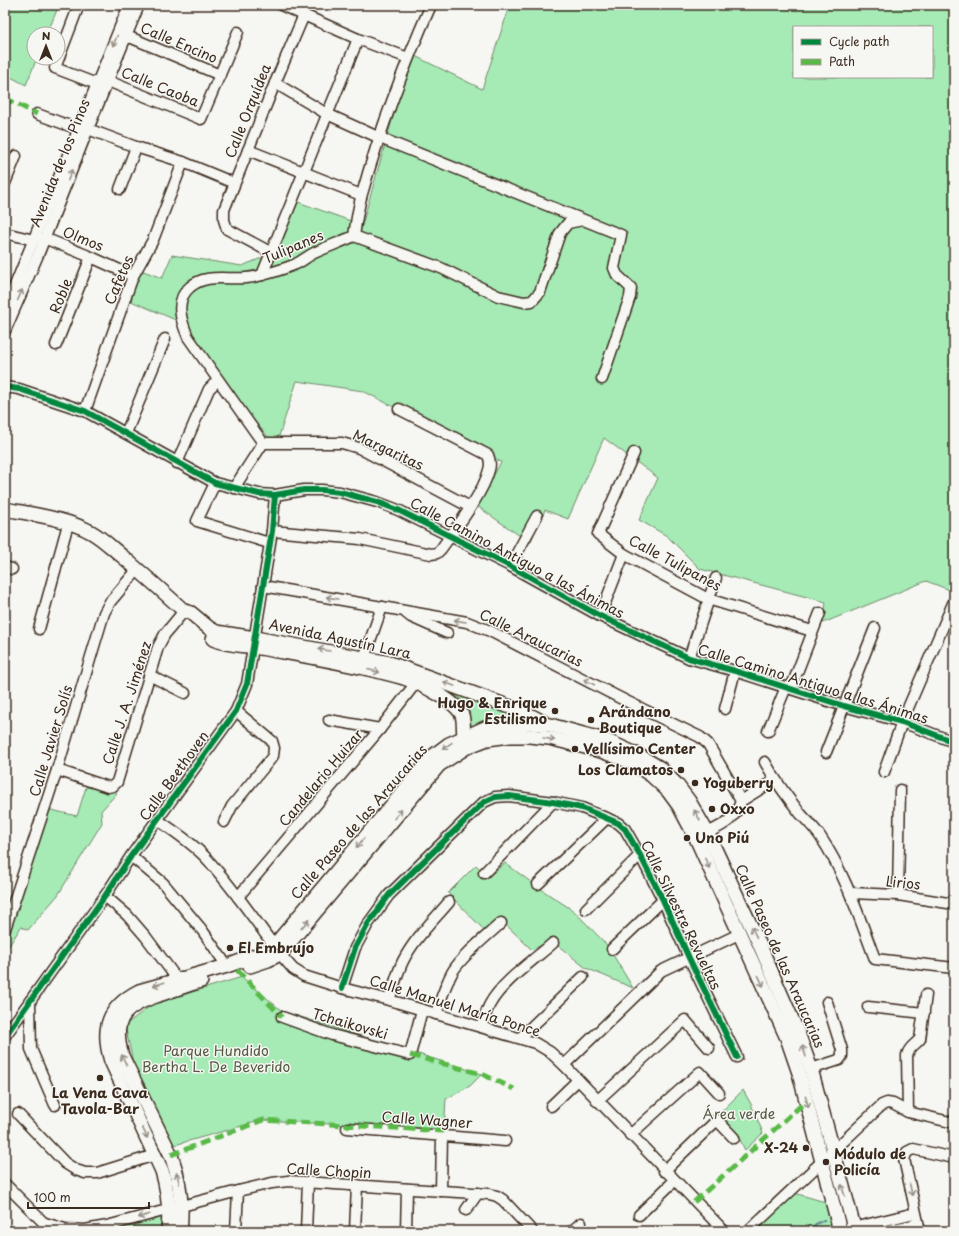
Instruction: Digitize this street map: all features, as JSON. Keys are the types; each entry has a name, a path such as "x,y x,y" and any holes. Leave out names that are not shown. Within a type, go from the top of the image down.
{"main road":[{"name":"Avenida Agustín Lara","path":"5,509 38,515 89,531 101,538 138,569 184,611 191,613 216,632 404,679 419,679 524,712 550,725"},
{"name":"Avenida Agustín Lara","path":"254,642 390,663 419,679 454,705 462,715 464,736"},
{"name":"Calle Paseo de las Araucarias","path":"168,1231 180,1187 171,1155 122,1056 118,1043 118,1031 121,1020 128,1009 141,1001 268,960 408,793 433,756 449,744 464,736 485,728 509,724 529,723 550,725 605,740 638,755 660,768 689,801 739,934 798,1033 810,1069 854,1229"},
{"name":"Calle Paseo de las Araucarias","path":"408,793 439,765 467,747 487,739 510,736 549,738 601,751 633,764 652,776 668,791 702,835 758,941 799,1073 840,1231"},
{"name":"Calle Paseo de las Araucarias","path":"180,1231 175,1208 167,1189 162,1171 106,1046 106,1032 110,1018 117,1006 127,997 139,991 227,966 265,952 277,950"}],"street":[{"name":"Calle Caoba","path":"79,5 55,68 201,119 220,75"},
{"name":"Avenida de los Pinos","path":"103,84 130,5"},
{"name":"Avenida de los Pinos","path":"5,310 33,254 44,238 58,193 83,129 127,36 139,5"},
{"path":"281,5 358,39 408,58"},
{"path":"431,5 408,58 380,138 362,195 354,236 441,268 498,296 524,302 532,300 540,292 560,233 568,223 583,220"},
{"name":"Calle Orquídea","path":"270,252 227,229 224,220 224,210 304,15"},
{"path":"220,75 238,32"},
{"name":"Calle Encino","path":"127,36 220,75"},
{"path":"262,275 270,252 358,39"},
{"path":"275,83 327,114 380,138 622,235 614,268 617,275 631,288 630,297 602,379"},
{"path":"37,114 183,162 234,183"},
{"path":"120,189 136,147"},
{"path":"248,150 362,195"},
{"path":"5,183 16,156"},
{"name":"Cafetos","path":"85,411 133,276 153,240 183,162"},
{"name":"Avenida de los Pinos","path":"5,331 33,254 34,240 58,193"},
{"path":"5,233 34,240"},
{"name":"Tulipanes","path":"263,443 188,337 182,324 180,309 183,296 190,287 199,281 210,278 246,278 262,275 296,264 313,253 354,236"},
{"name":"Olmos","path":"44,238 133,276"},
{"name":"Roble","path":"56,345 91,257"},
{"path":"126,433 165,339"},
{"path":"178,463 209,389 218,380"},
{"name":"Calle Camino Antiguo a las Ánimas","path":"5,387 19,389 85,411 215,483 259,494 275,495 304,490 322,490 340,492 377,502 398,510 510,566 600,616 689,658 844,706 902,722 954,740"},
{"path":"272,531 360,540 431,554 437,553 470,507 482,486 490,470 490,460 488,455 399,410"},
{"path":"234,488 263,443"},
{"name":"Margaritas","path":"263,443 342,443 359,448 470,507"},
{"name":"Calle Tulipanes","path":"634,453 598,534 624,554 708,599 812,631"},
{"path":"215,483 197,521 269,543"},
{"name":"Calle Beethoven","path":"5,1036 105,896 131,856 236,711 247,684 272,531 275,495"},
{"path":"510,566 537,516"},
{"path":"39,629 68,524"},
{"path":"600,616 624,554"},
{"name":"Calle Javier Solís","path":"5,929 57,770 104,613 110,602 138,569"},
{"path":"689,658 716,578"},
{"name":"Calle Araucarias","path":"263,586 467,622 490,630 624,700 700,737 708,744 741,801"},
{"path":"884,772 902,722 954,601"},
{"path":"364,658 382,607"},
{"name":"Calle J. A. Jiménez","path":"57,770 108,787 113,786 117,782 158,647 165,634 184,611"},
{"path":"404,611 411,618 447,634"},
{"path":"768,731 820,613"},
{"path":"826,752 875,628"},
{"path":"725,709 734,671"},
{"path":"149,675 185,694"},
{"name":"Candelario Huizar","path":"238,897 380,729 419,679"},
{"path":"224,822 232,806 273,756 274,748 272,741 236,711"},
{"path":"329,720 380,729"},
{"path":"765,762 775,780 800,813 819,834 836,862 850,893 875,959 954,968"},
{"path":"702,835 731,820 738,812 741,801 775,780"},
{"path":"898,895 900,790"},
{"name":"Calle Silvestre Revueltas","path":"342,988 355,948 368,924 389,895 484,802 495,797 509,796 553,802 582,808 618,823 625,829 663,900 689,958 737,1057"},
{"path":"484,873 553,802"},
{"path":"538,884 607,818"},
{"name":"Calle Manuel María Ponce","path":"158,820 196,848 204,856 238,897 277,950 293,969 304,976 535,1042 543,1046 564,1065 664,1171 724,1231"},
{"path":"586,909 640,855"},
{"path":"131,856 164,883 198,925 227,966"},
{"name":"Lirios","path":"850,893 898,895 954,904"},
{"path":"105,896 127,916 146,937 177,979"},
{"path":"612,949 663,900"},
{"path":"390,1000 402,963 409,950 449,902"},
{"path":"436,1014 446,984 454,970 463,959 501,923"},
{"path":"564,1065 661,971 739,934"},
{"path":"481,1027 489,1005 504,985 553,943"},
{"path":"520,1038 583,977"},
{"path":"908,1112 906,1055 908,1049 916,1044 920,1039 926,995"},
{"path":"30,1001 32,1049 55,1105"},
{"path":"810,1069 839,1060 842,1056 842,1050 827,1002"},
{"path":"868,1007 924,1013"},
{"name":"Tchaikovski","path":"282,1017 332,1035 410,1055 422,1010"},
{"path":"597,1101 685,1020 709,1048"},
{"path":"630,1135 700,1072 719,1093"},
{"path":"551,1106 578,1080"},
{"path":"748,1231 882,1105 887,1103 893,1104 908,1112 954,1123"},
{"path":"18,1114 65,1163 80,1172 97,1173 155,1155"},
{"path":"664,1171 717,1120 734,1138"},
{"name":"Calle Wagner","path":"347,1128 505,1141"},
{"path":"441,1192 442,1135"},
{"path":"885,1231 919,1228 904,1159 907,1152 913,1149 954,1158"},
{"path":"639,1215 674,1181"},
{"name":"Calle Chopin","path":"45,1223 65,1229 85,1230 107,1226 238,1191 280,1182 308,1182 441,1192 478,1193 497,1196 532,1231"},
{"path":"306,1231 308,1182"},
{"path":"5,1184 52,1231"},
{"path":"355,1231 357,1185"},
{"path":"406,1231 407,1189"},
{"path":"236,1231 238,1191"},
{"path":"466,1210 478,1193"},
{"path":"840,1231 915,1214"},
{"path":"572,1231 581,1223"}],"green space":[{"path":"5,5 59,5 50,26 26,26 26,66 34,66 26,85 5,74"},
{"path":"510,5 954,5 954,579 950,590 926,581 823,623 826,602 700,569 667,536 639,520 658,478 604,438 568,519 545,510 530,543 477,506 501,462 363,391 297,381 279,436 270,439 222,384 178,321 131,301 138,269 162,278 172,255 242,266 276,252 298,202 362,225 411,54 482,89"},
{"path":"426,683 530,719 468,728 469,714 466,704 456,696"},
{"path":"86,787 113,789 117,793 101,811 102,823 58,895 28,930 21,927 5,952 5,930 47,809 77,816"},
{"path":"505,863 574,911 607,945 633,988 586,968 551,940 532,950 500,919 485,931 448,893 476,865 488,877"},
{"name":"Parque Hundido Bertha L. De Beverido","path":"242,977 282,1011 482,1074 470,1086 446,1099 444,1131 263,1120 171,1146 137,1081 125,1025 153,1004"},
{"name":"Área verde","path":"743,1090 751,1104 763,1133 745,1150 739,1138 720,1113"},
{"path":"791,1192 825,1202 832,1231 750,1231"},
{"path":"164,1214 160,1231 62,1231"}],"waterway":[{"path":"812,1228 824,1220"}],"marked path":[{"path":"5,98 37,114"},
{"path":"237,970 282,1017"},
{"path":"410,1055 482,1074 514,1089"},
{"path":"694,1202 806,1101"},
{"path":"171,1155 263,1120 444,1131"}],"cycle path":[{"path":"5,387 19,389 85,411 215,483 259,494 275,495 304,490 322,490 340,492 377,502 398,510 510,566 600,616 689,658 844,706 902,722 954,742"},
{"path":"5,1036 105,896 131,856 236,711 247,684 272,531 275,495"},
{"path":"342,988 355,948 368,924 389,895 484,802 495,797 509,796 553,802 582,808 618,823 625,829 663,900 689,958 737,1057"}],"place":[{"name":"Hugo & Enrique Estilismo","path":"555,711"},
{"name":"Arándano Boutique","path":"591,720"},
{"name":"Vellísimo Center","path":"575,749"},
{"name":"Los Clamatos","path":"681,770"},
{"name":"Yoguberry","path":"695,783"},
{"name":"Oxxo","path":"712,809"},
{"name":"Uno Piú","path":"687,838"},
{"name":"El Embrujo","path":"230,948"},
{"name":"La Vena Cava Tavola-Bar","path":"100,1078"},
{"name":"X-24","path":"806,1148"},
{"name":"Módulo de Policía","path":"826,1162"}]}
